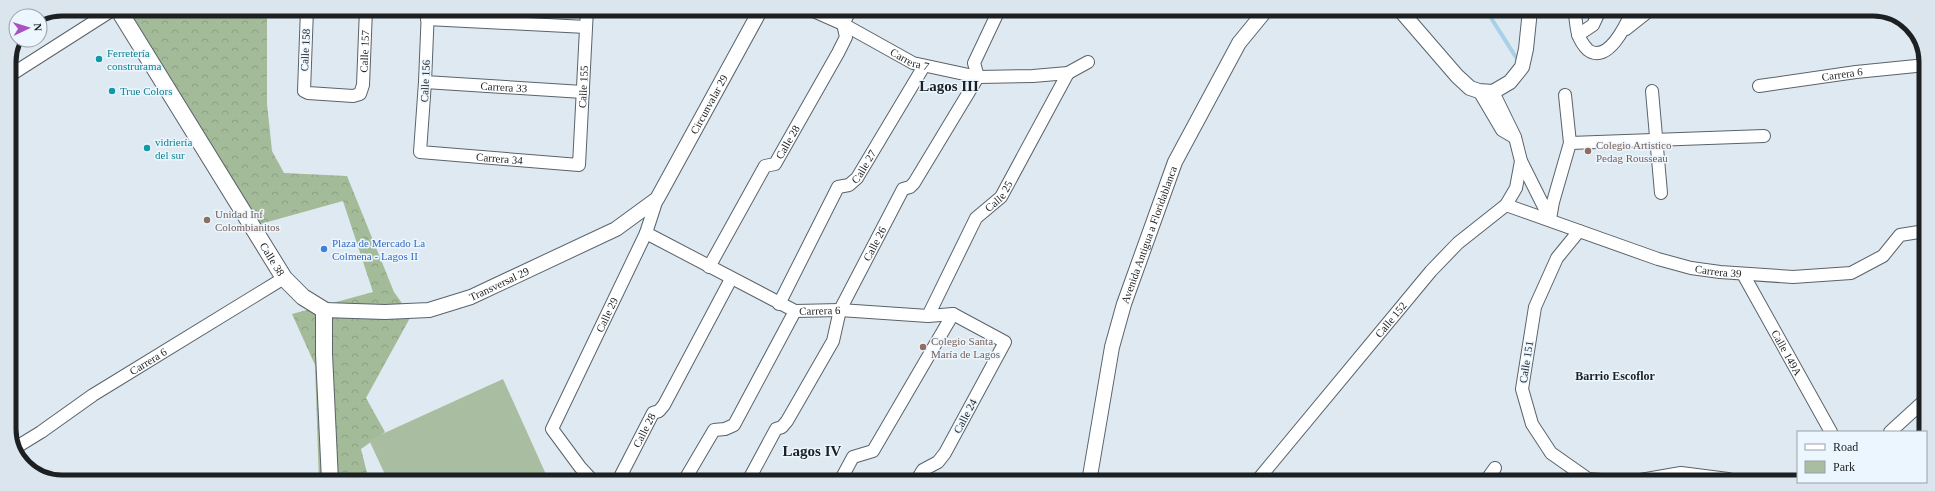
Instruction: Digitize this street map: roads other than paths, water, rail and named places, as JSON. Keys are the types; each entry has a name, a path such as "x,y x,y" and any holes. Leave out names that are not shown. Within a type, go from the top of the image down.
{"main road":[{"name":"Calle 38","path":"122,16 284,278 303,297 324,310"},
{"path":"324,310 324,354 330,475"}],"street":[{"path":"16,72 103,16"},
{"name":"Calle 158","path":"307,16 304,91 308,93 354,96 360,94"},
{"name":"Calle 157","path":"360,94 363,85 366,16"},
{"name":"Calle 156","path":"420,152 428,16"},
{"path":"452,16 586,27"},
{"name":"Calle 155","path":"579,165 584,92 587,16"},
{"name":"Circunvalar 29","path":"657,199 757,16"},
{"name":"Carrera 7","path":"825,16 843,24 913,63 924,66 978,77 1033,76 1068,73"},
{"name":"Calle 28","path":"709,267 765,166 775,164 838,53 846,37 843,24 848,16"},
{"path":"978,77 974,63 996,16"},
{"name":"Avenida Antigua a Floridablanca","path":"1089,475 1112,347 1124,304 1175,162 1239,44 1261,16"},
{"path":"1405,16 1457,76 1470,88 1486,92 1510,82 1522,67 1526,49 1529,16"},
{"path":"1575,16 1578,35 1584,46 1592,52 1600,53 1609,48 1622,32 1630,16"},
{"path":"1578,35 1593,25 1597,16"},
{"path":"1622,32 1642,16"},
{"path":"1068,73 1088,62"},
{"name":"Calle 27","path":"779,304 838,187 849,185 857,178 924,66"},
{"name":"Carrera 6","path":"1759,86 1856,72 1919,66"},
{"name":"Calle 25","path":"928,316 976,218 1001,197 1068,73"},
{"name":"Calle 26","path":"751,475 776,429 782,427 787,421 833,341 840,310 903,189 910,187 914,183 978,77"},
{"name":"Carrera 33","path":"425,82 584,92"},
{"path":"1652,91 1661,193"},
{"path":"1486,92 1502,130 1515,137 1521,161 1550,220"},
{"path":"1550,220 1553,202 1570,143 1565,95"},
{"path":"1570,143 1764,136"},
{"name":"Carrera 34","path":"420,152 579,165"},
{"name":"Calle 152","path":"1263,475 1431,270 1458,243 1506,205 1516,188 1521,161"},
{"name":"Calle 29","path":"587,475 552,428 646,234 657,199"},
{"name":"Transversal 29","path":"324,310 385,312 429,310 471,296 616,229 657,199"},
{"name":"Carrera 39","path":"1506,205 1685,266 1743,274 1793,277 1850,273 1882,256 1900,235 1919,232"},
{"name":"Calle 151","path":"1579,231 1557,258 1535,307 1522,389 1532,424 1551,453 1582,475"},
{"name":"Carrera 6","path":"646,234 795,311 840,310 928,316 953,314"},
{"name":"Calle 149A","path":"1743,274 1830,431"},
{"name":"Carrera 6","path":"19,446 41,432 93,395 284,278"},
{"name":"Calle 28","path":"621,475 653,413 659,411 664,405 731,279"},
{"path":"688,475 714,430 725,429 734,425 795,311"},
{"path":"843,475 853,457 873,450 953,314"},
{"name":"Calle 24","path":"919,475 922,470 938,462 945,453 1005,342 953,314"},
{"path":"1891,431 1919,405"},
{"path":"1490,475 1495,468"},
{"name":"Calle 151","path":"1669,475 1681,473 1694,475"}],"waterway":[{"path":"1490,16 1519,62"}],"place":[{"name":"Ferretería construrama","path":"99,59"},
{"name":"True Colors","path":"112,91"},
{"name":"vidriería del sur","path":"147,148"},
{"name":"Colegio Artistico Pedag Rousseau","path":"1588,151"},
{"name":"Unidad Inf Colombianitos","path":"207,220"},
{"name":"Plaza de Mercado La Colmena - Lagos II","path":"324,249"},
{"name":"Colegio Santa María de Lagos","path":"923,347"}],"district":[{"name":"Lagos III","path":"949,86"},
{"name":"Barrio Escoflor","path":"1615,376"},
{"name":"Lagos IV","path":"812,451"}]}
